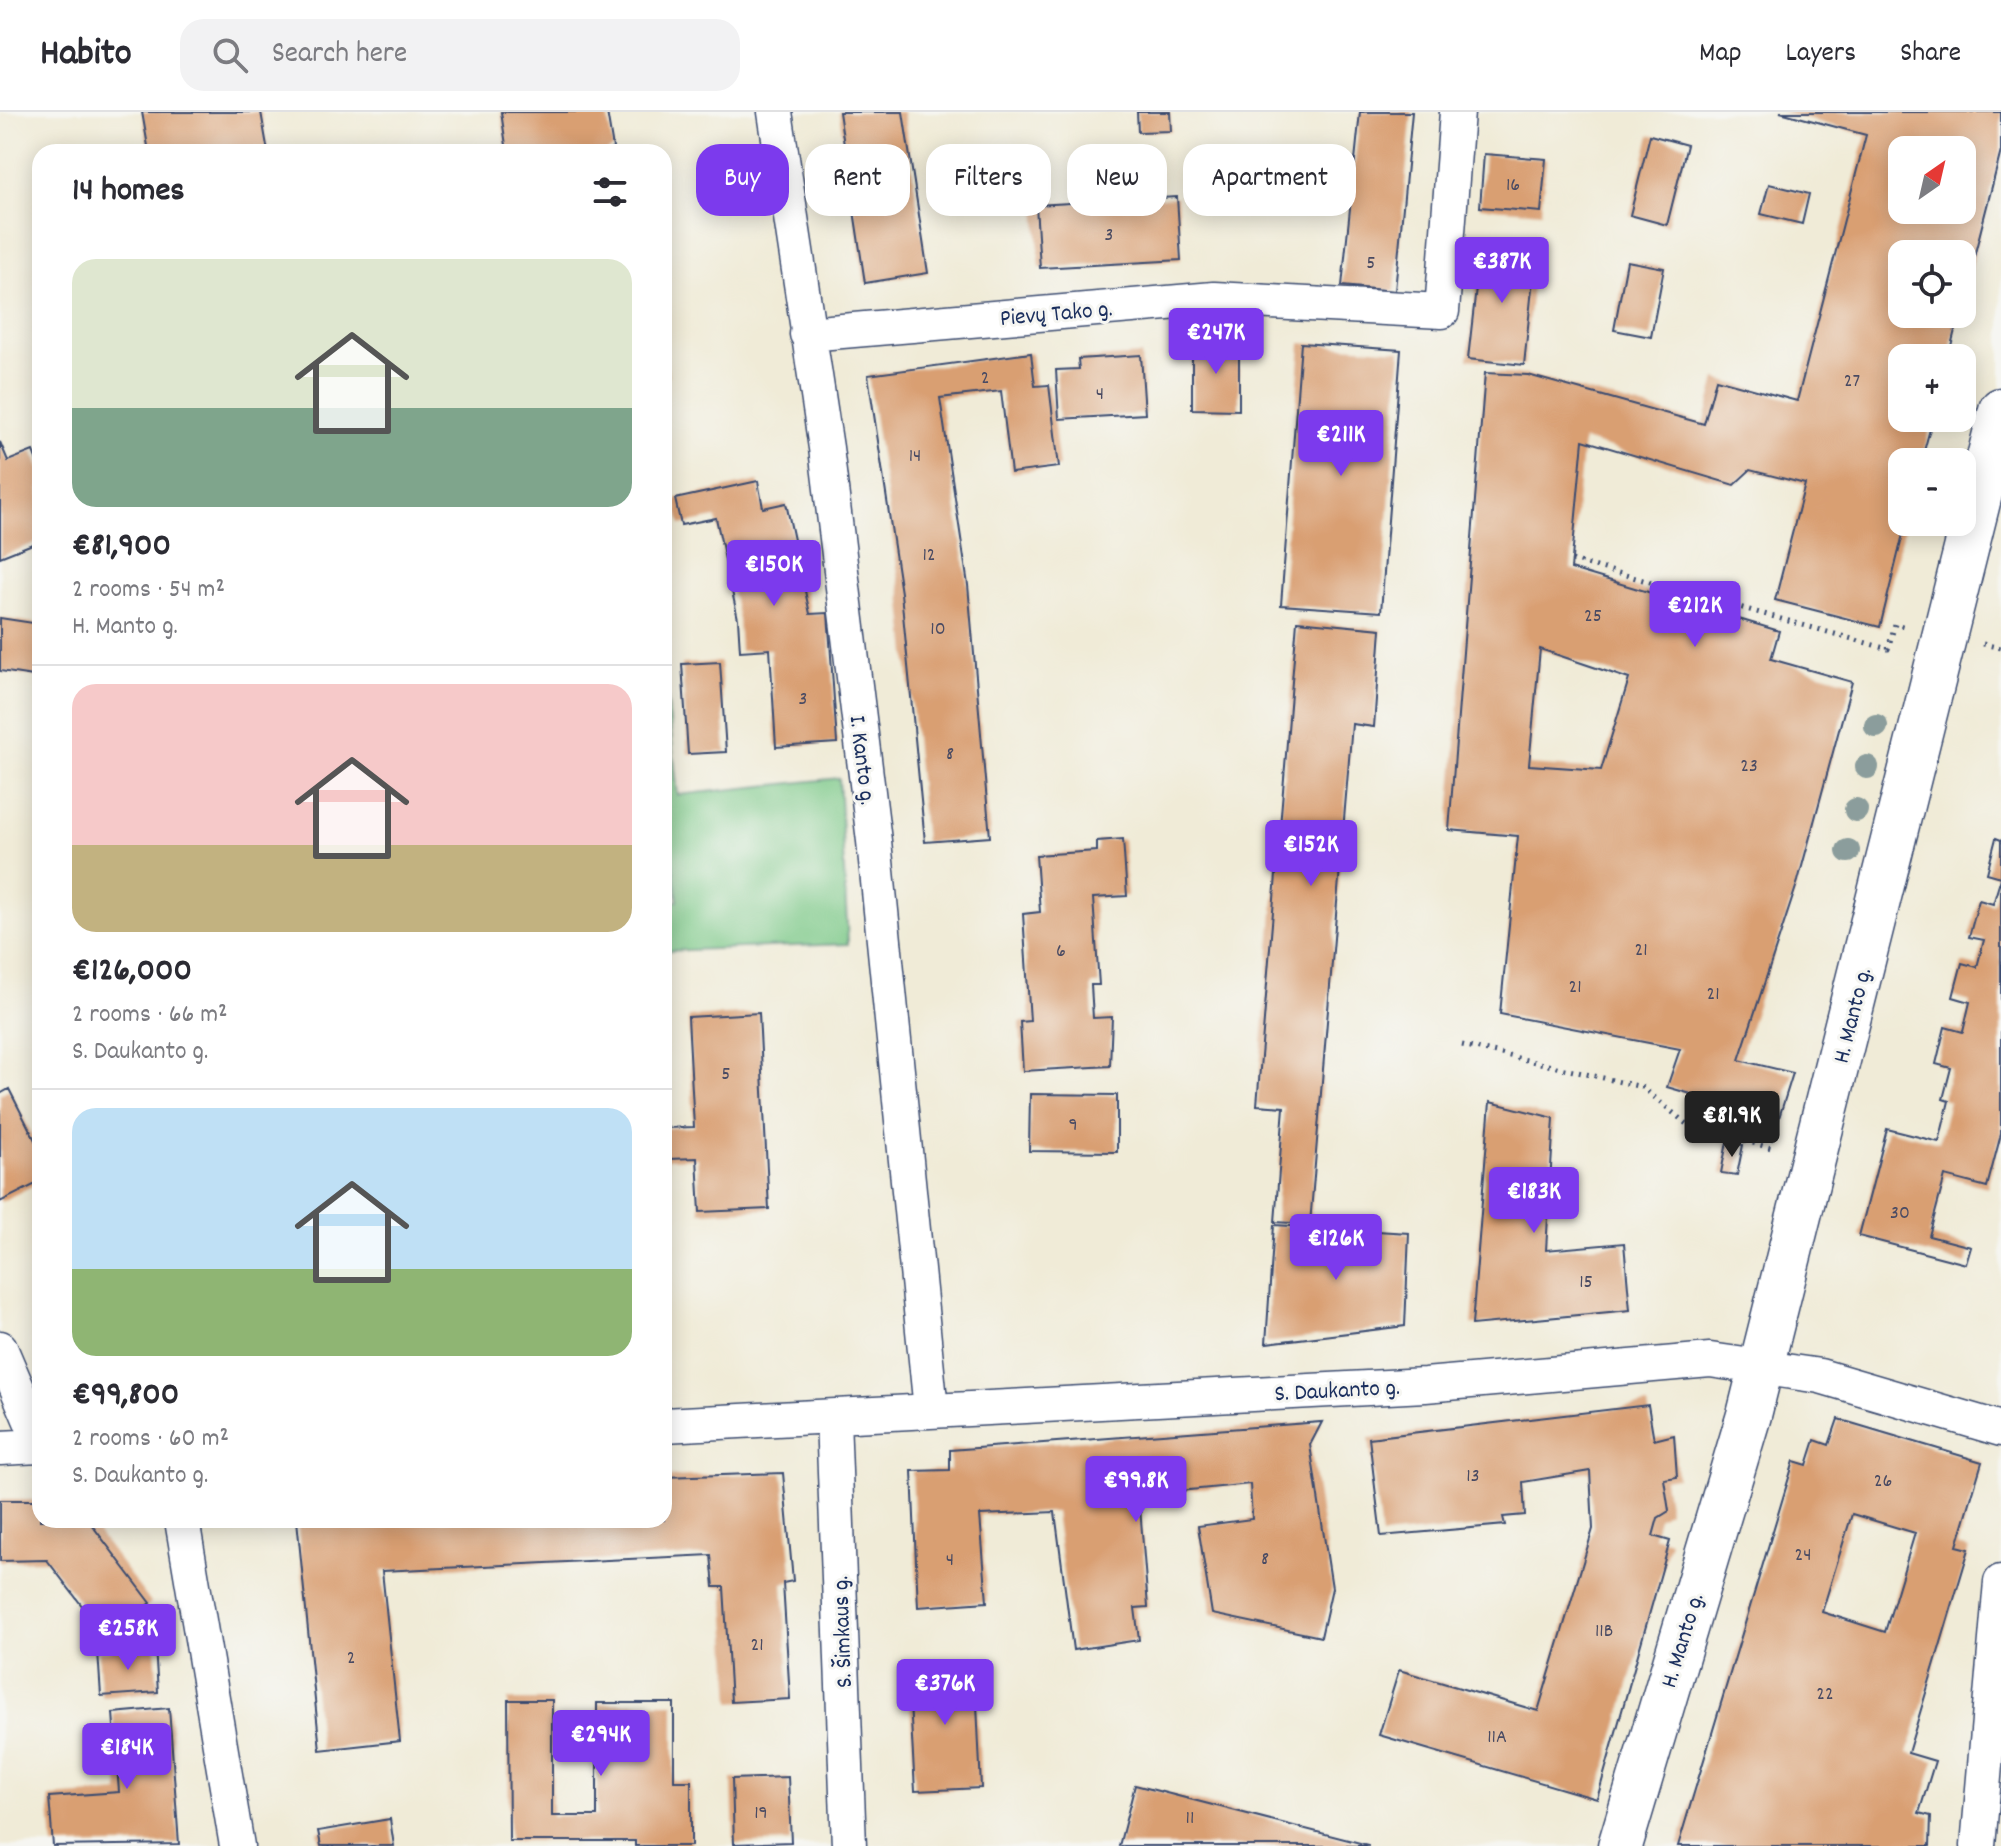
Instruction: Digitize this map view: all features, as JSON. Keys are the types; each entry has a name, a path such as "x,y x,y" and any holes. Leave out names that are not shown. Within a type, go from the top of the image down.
{"main road":[{"name":"H. Manto g.","path":"1620,1846 1762,1367 2001,410"}],"street":[{"name":"I. Kanto g.","path":"775,112 826,448 874,841 931,1410"},
{"name":"Pievų Tako g.","path":"807,334 1214,299 1442,311 1457,112"},
{"path":"0,1348 32,1425"},
{"name":"S. Daukanto g.","path":"672,1425 1425,1385 1710,1360 1820,1376 2001,1429"},
{"name":"S. Šimkaus g.","path":"833,1418 849,1846"},
{"path":"0,1448 32,1445"},
{"path":"183,1528 237,1846"},
{"path":"1978,1846 2001,1582"}],"path":[{"path":"1572,560 1888,649 1895,624 1944,637"},
{"path":"1462,1045 1642,1087 1689,1126 1816,1160"}],"green space":[{"path":"672,741 678,795 839,778 848,944 672,951 672,902 678,901 672,859"}],"building":[{"path":"142,112 261,112 267,144 148,144"},
{"path":"501,112 607,112 612,144 506,144"},
{"path":"839,112 903,112 908,144 844,144"},
{"path":"1137,112 1170,112 1171,131 1138,132"},
{"path":"1360,112 1412,112 1395,291 1342,286 1349,216 1356,216 1356,151"},
{"path":"1780,112 2001,112 2001,151 1976,249 1976,240 1888,240 1888,328 1956,328 1952,344 1888,344 1888,432 1929,432 1925,448 1888,448 1888,536 1903,536 1880,627 1775,600 1805,484 1750,470 1734,485 1583,440 1571,569 1779,631 1771,659 1852,682 1798,881 1739,1060 1793,1073 1772,1140 1712,1123 1719,1102 1667,1087 1680,1049 1500,1014 1518,836 1449,830 1485,373 1528,375 1704,424 1716,379 1797,401 1866,135","holes":["1540,649 1629,679 1601,770 1529,765"]},
{"path":"1650,135 1687,145 1667,225 1630,215"},
{"path":"1484,154 1546,159 1541,212 1480,207"},
{"path":"910,157 928,273 865,283 855,216 910,216"},
{"path":"1769,184 1809,194 1802,224 1761,214"},
{"path":"1177,197 1181,260 1040,268 1037,216 1051,216 1051,204 1067,203 1067,216 1167,216 1167,198"},
{"path":"1481,244 1536,250 1524,365 1468,359"},
{"path":"1627,261 1664,268 1651,337 1614,330"},
{"path":"1192,341 1239,342 1239,410 1192,409"},
{"path":"1301,343 1401,350 1381,612 1281,605"},
{"path":"1031,353 1035,386 1049,385 1059,467 1011,473 1001,391 940,398 968,585 990,837 925,842 901,593 868,375"},
{"path":"1141,355 1145,414 1059,419 1056,370 1079,369 1078,359"},
{"path":"0,442 8,461 32,451 32,544 0,557"},
{"path":"758,481 763,508 786,503 810,614 828,613 837,743 776,747 770,649 740,651 738,619 716,518 681,525 675,499"},
{"path":"0,618 32,623 32,676 0,671"},
{"path":"1297,621 1381,629 1374,727 1352,724 1310,1224 1275,1222 1284,1107 1257,1105"},
{"path":"720,662 726,752 688,754 682,664"},
{"path":"1996,838 2001,840 2001,877 1987,873"},
{"path":"1123,839 1127,896 1093,898 1099,985 1091,985 1093,1018 1112,1017 1110,1066 1023,1071 1020,1022 1030,1021 1023,914 1040,912 1036,855 1097,851 1097,841"},
{"path":"2001,878 2001,1134 1987,1187 1945,1176 1929,1236 1971,1247 1966,1264 1859,1236 1887,1129 1939,1142 1949,1101 1943,1099 1951,1068 1936,1064 1945,1027 1963,1032 1970,1002 1953,997 1962,963 1977,967 1984,940 1969,937 1979,900 1993,904"},
{"path":"759,1013 769,1209 700,1212 697,1158 672,1159 672,1128 694,1127 688,1017"},
{"path":"9,1089 32,1134 32,1186 0,1202 0,1094"},
{"path":"1030,1094 1117,1095 1117,1152 1029,1151"},
{"path":"1490,1102 1554,1118 1546,1250 1624,1243 1630,1310 1472,1325"},
{"path":"1727,1142 1743,1145 1737,1175 1721,1173"},
{"path":"1274,1225 1409,1233 1405,1326 1266,1343"},
{"path":"1648,1405 1654,1440 1674,1435 1677,1477 1664,1479 1669,1511 1658,1518 1653,1536 1670,1541 1597,1799 1379,1735 1399,1670 1538,1711 1593,1529 1590,1471 1523,1482 1525,1515 1503,1517 1505,1525 1381,1536 1369,1438"},
{"path":"1838,1419 1982,1462 1957,1546 1969,1549 1908,1753 1935,1761 1919,1813 1931,1816 1930,1846 1678,1846 1794,1461 1807,1465 1815,1440 1829,1445","holes":["1852,1514 1915,1533 1885,1632 1822,1612"]},
{"path":"1322,1422 1310,1445 1332,1588 1321,1637 1212,1614 1198,1526 1252,1519 1250,1484 1139,1495 1148,1607 1135,1608 1139,1640 1073,1650 1055,1512 980,1515 987,1602 918,1607 912,1471 950,1470 950,1450"},
{"path":"783,1473 793,1581 783,1583 790,1699 731,1702 724,1587 714,1587 711,1555 382,1571 400,1741 320,1750 298,1528 672,1528 672,1477"},
{"path":"0,1500 32,1500 32,1528 94,1528 151,1603 106,1637 47,1560 0,1561"},
{"path":"155,1647 158,1692 101,1696 98,1651"},
{"path":"975,1663 981,1788 915,1791 908,1667"},
{"path":"508,1700 552,1700 552,1816 597,1816 597,1703 674,1703 674,1781 691,1781 691,1846 635,1846 635,1841 509,1841"},
{"path":"169,1708 179,1844 53,1846 49,1797 119,1792 113,1713"},
{"path":"788,1777 791,1842 734,1844 732,1779"},
{"path":"1135,1785 1368,1845 1368,1846 1119,1846"},
{"path":"390,1819 394,1846 321,1846 318,1831"}]}
